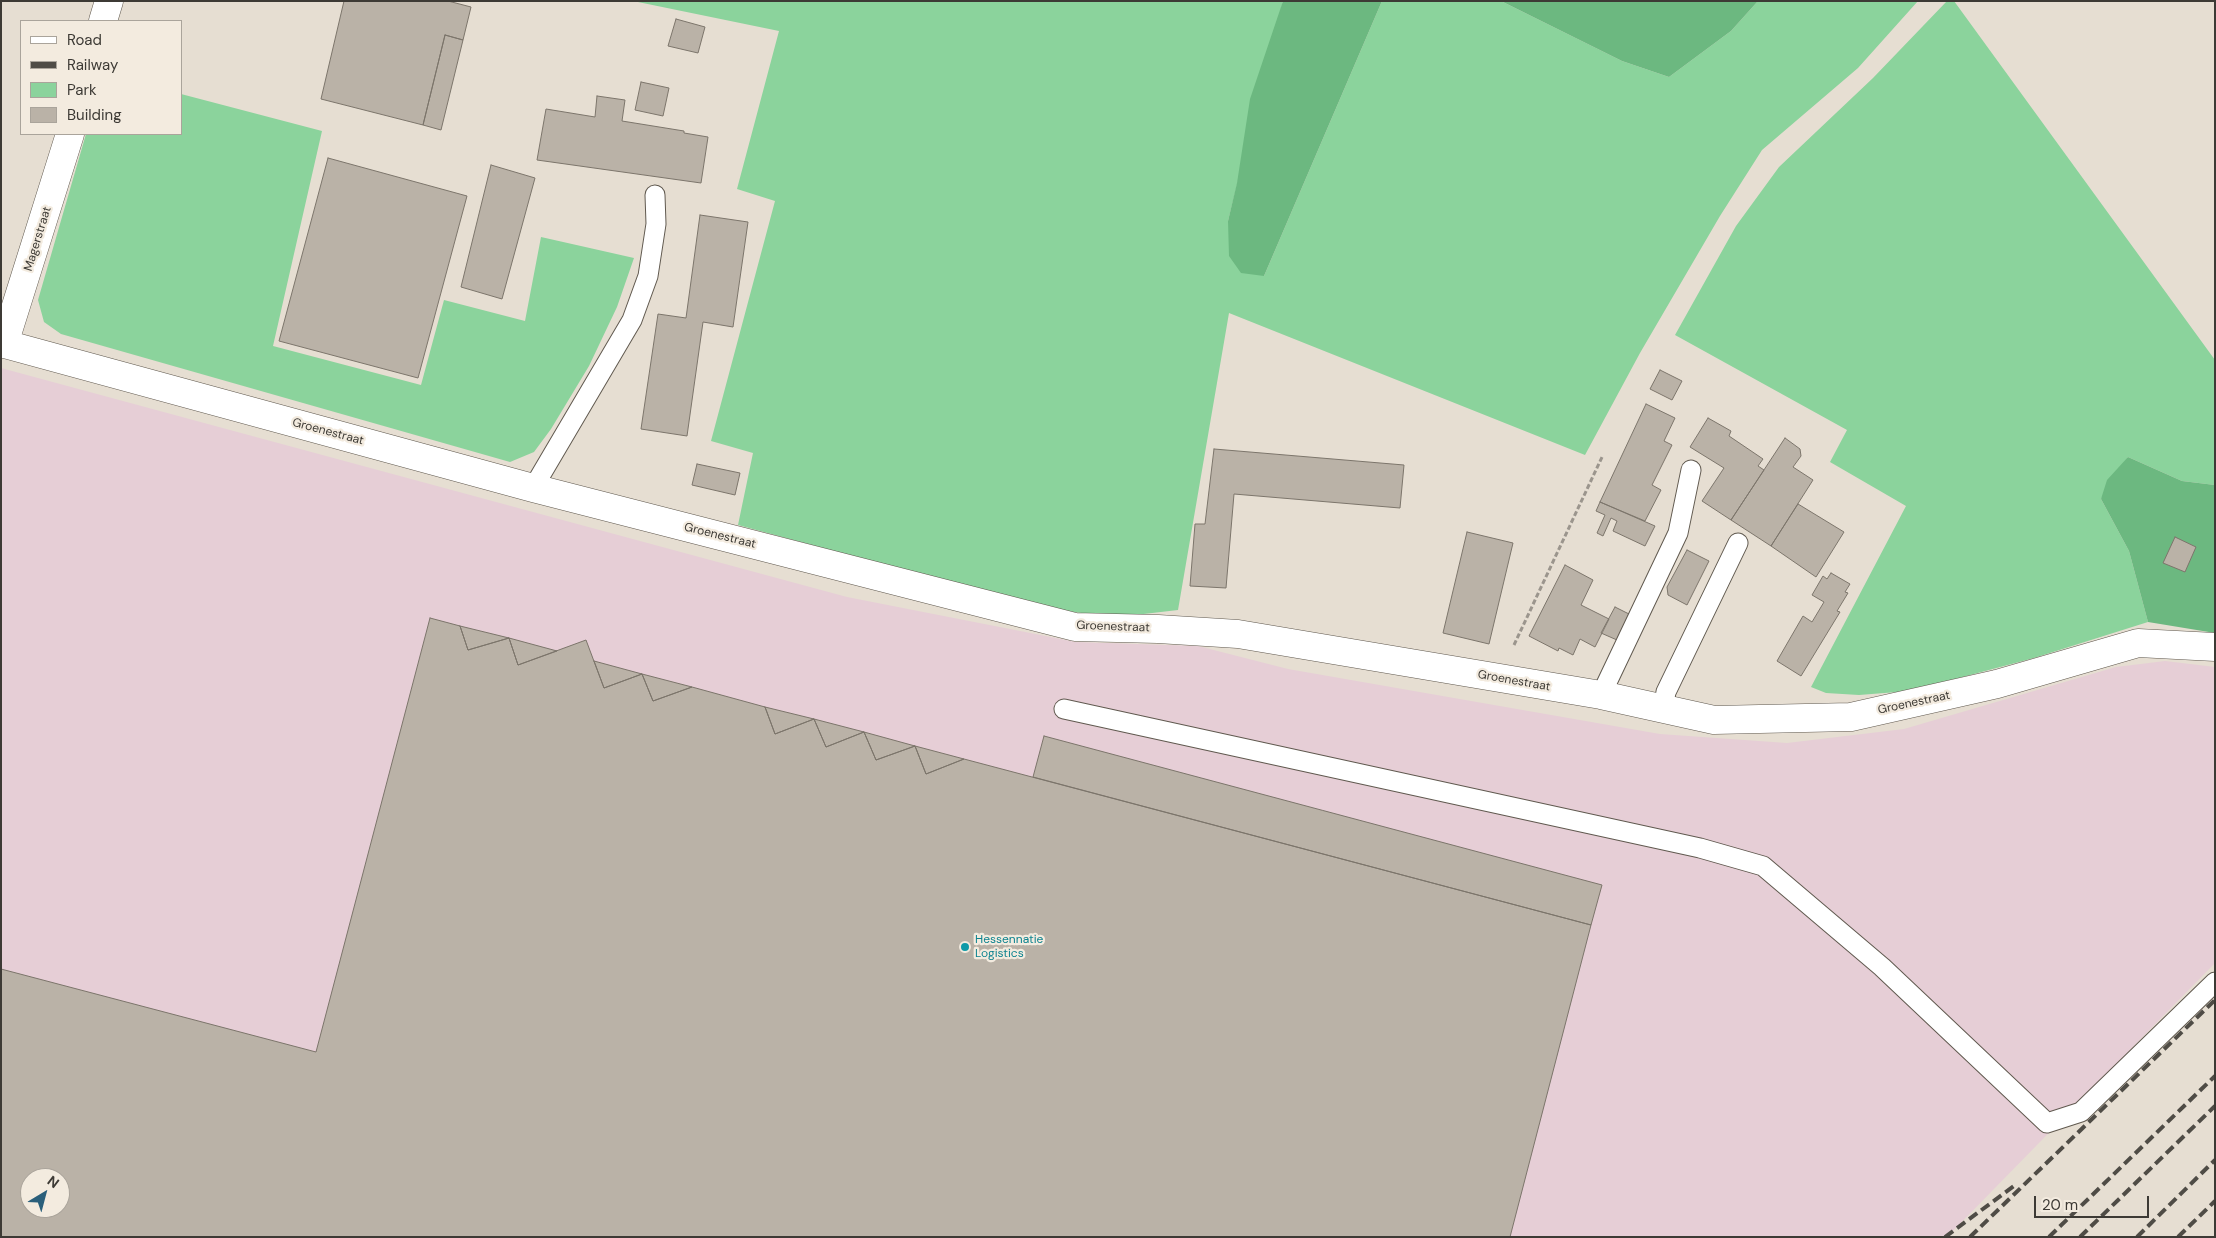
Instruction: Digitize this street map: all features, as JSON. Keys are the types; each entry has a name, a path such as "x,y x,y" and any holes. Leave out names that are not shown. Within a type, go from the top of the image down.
{"street":[{"path":"103,20 109,1"},
{"name":"Magerstraat","path":"3,344 70,135"},
{"name":"Groenestraat","path":"3,344 533,488 1075,627 1158,629 1238,634 1601,695 1714,720 1851,717 1997,684 2138,643 2215,647"}],"lane":[{"path":"533,488 632,320 648,276 656,224 654,195"},
{"path":"1601,695 1678,533 1691,470"},
{"path":"1663,709 1666,692 1738,543"},
{"path":"1064,710 1700,848 1763,866 1882,967 2047,1123 2081,1112 2215,982"}],"path":[{"path":"1502,679 1507,660 1603,454"}],"shaded area":[{"path":"1,368 847,597 1076,642 1198,646 1288,669 1660,734 1787,743 1904,729 2116,667 2165,661 2215,667 2215,963 1947,1237 1,1237"}],"green space":[{"path":"633,1 1283,1 1228,221 1264,276 1382,1 1501,1 1622,61 1669,77 1731,31 1758,1 1918,1 1858,68 1762,150 1720,216 1640,353 1585,455 1229,313 1178,610 1135,615 1104,616 1044,608 738,525 753,453 711,441 775,201 737,189 779,31"},
{"path":"1283,1 1382,1 1264,276 1241,273 1229,256 1228,221 1237,183 1250,99"},
{"path":"1501,1 1758,1 1731,31 1669,77 1622,61"},
{"path":"1947,1 1954,1 2215,360 2215,485 2182,481 2128,457 2101,499 2129,551 2148,622 2034,658 1910,691 1859,695 1826,693 1811,687 1906,506 1830,462 1847,430 1675,335 1736,226 1779,167 1873,78"},
{"path":"182,94 322,131 273,346 421,385 444,300 525,321 541,237 634,258 617,307 589,366 551,429 534,452 510,462 61,334 44,322 38,300 86,135 182,135"},
{"path":"2128,457 2182,481 2215,485 2215,633 2148,622 2129,551 2101,499 2107,480"}],"building":[{"path":"344,1 448,1 471,7 463,40 445,35 423,125 321,99"},
{"path":"676,19 705,27 698,53 668,46"},
{"path":"445,35 463,40 441,130 423,125"},
{"path":"641,82 669,88 663,116 635,110"},
{"path":"597,96 625,100 622,121 684,131 684,133 708,137 701,183 537,160 546,109 595,117"},
{"path":"328,158 467,196 418,378 279,341"},
{"path":"491,165 535,178 502,299 461,287"},
{"path":"700,215 748,222 733,327 703,322 687,436 641,429 658,314 686,318"},
{"path":"1660,370 1682,381 1672,400 1650,389"},
{"path":"1646,404 1675,418 1664,441 1672,445 1652,485 1661,490 1645,521 1600,502"},
{"path":"1708,418 1731,431 1729,436 1763,459 1758,466 1764,470 1731,520 1702,501 1724,468 1690,447"},
{"path":"1785,438 1800,449 1801,456 1793,467 1813,480 1771,546 1731,520"},
{"path":"1214,449 1404,465 1400,508 1234,494 1226,588 1190,586 1195,524 1205,524"},
{"path":"697,464 740,473 735,495 692,485"},
{"path":"1600,502 1655,526 1645,546 1613,531 1617,521 1611,518 1603,536 1597,533 1605,515 1596,511"},
{"path":"1798,504 1844,532 1816,577 1771,546"},
{"path":"1467,532 1513,543 1489,644 1443,633"},
{"path":"2175,537 2196,547 2185,572 2163,563"},
{"path":"1687,550 1709,561 1687,605 1668,595 1667,587"},
{"path":"1565,565 1593,580 1581,605 1609,619 1595,647 1580,639 1573,655 1559,648 1558,651 1529,636"},
{"path":"1831,573 1850,584 1845,592 1848,593 1837,611 1840,612 1801,676 1777,661 1803,616 1812,622 1824,602 1812,595 1823,576 1827,579"},
{"path":"1615,607 1629,614 1617,640 1601,633"},
{"name":"Hessennatie Logistics","path":"430,618 460,626 468,650 509,638 518,665 586,640 604,688 642,674 653,701 692,687 765,707 775,734 814,719 826,747 864,732 876,760 915,746 926,774 964,759 1591,925 1510,1237 1,1237 1,969 316,1052"},
{"path":"460,626 509,638 468,650"},
{"path":"509,638 557,651 518,665"},
{"path":"594,661 642,674 604,688"},
{"path":"642,674 692,687 653,701"},
{"path":"765,707 814,719 775,734"},
{"path":"814,719 864,732 826,747"},
{"path":"864,732 915,746 876,760"},
{"path":"1044,736 1602,885 1591,925 1033,777"},
{"path":"915,746 964,759 926,774"}],"railway":[{"path":"1970,1237 2215,1000"},
{"path":"2049,1237 2215,1076"},
{"path":"2080,1237 2215,1106"},
{"path":"2137,1237 2215,1160"},
{"path":"1945,1237 2014,1186"},
{"path":"2178,1237 2215,1201"}],"place":[{"name":"Hessennatie Logistics","path":"965,947"}]}
